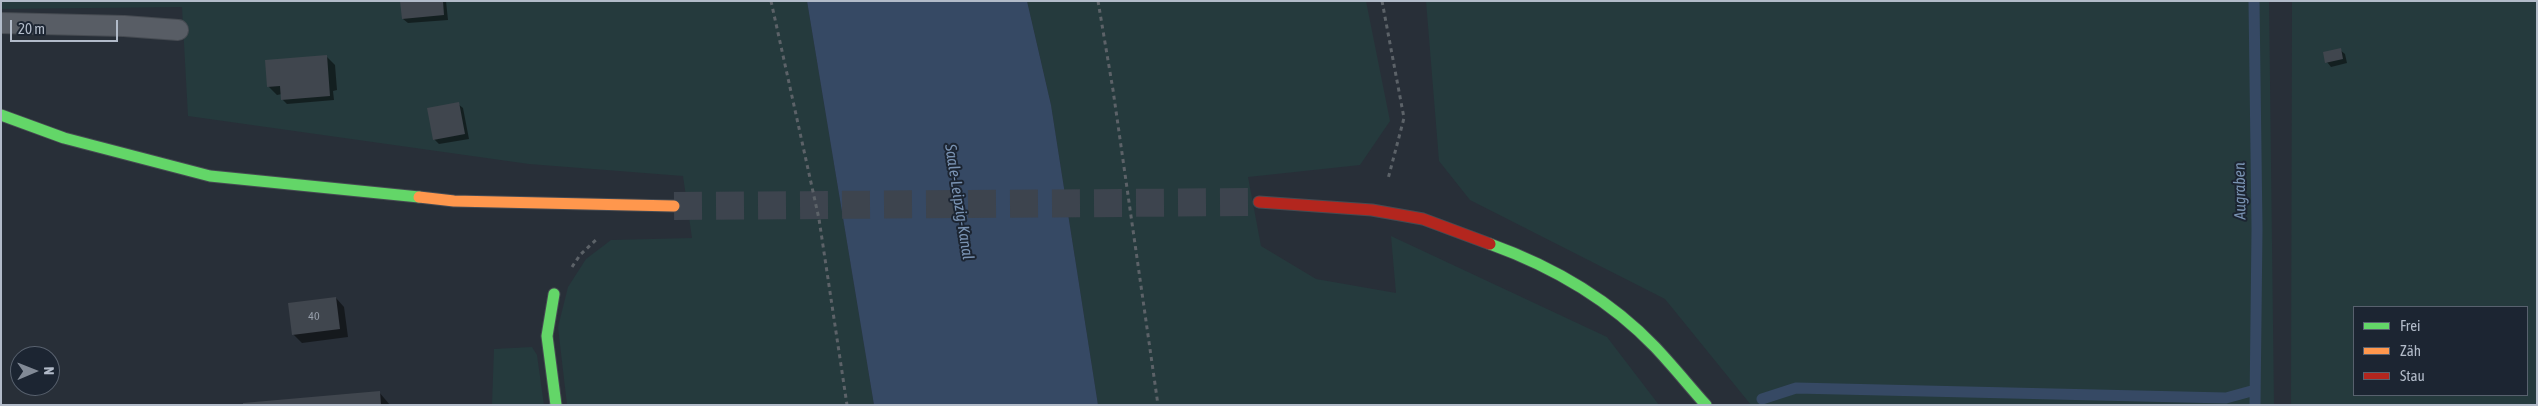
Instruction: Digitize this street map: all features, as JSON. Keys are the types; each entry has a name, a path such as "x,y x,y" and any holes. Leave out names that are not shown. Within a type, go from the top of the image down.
{"street":[{"path":"1,116 64,138 210,176 454,201 674,206"},
{"path":"1259,202 1372,210 1423,219 1523,256 1581,286 1617,313 1654,346 1706,405"},
{"path":"554,294 547,336 556,405"}],"lane":[{"path":"1,23 124,26 178,30"}],"path":[{"path":"772,1 819,219 847,405"},
{"path":"1098,1 1115,100 1158,405"},
{"path":"1372,210 1392,172 1404,118 1382,1"},
{"path":"554,294 580,255 603,234"}],"green space":[{"path":"1,1 807,1 874,405 567,405 558,327 568,287 586,259 611,240 692,238 683,176 529,164 188,116 182,7 1,9"},
{"path":"1027,1 1366,1 1390,121 1360,165 1248,177 1261,246 1316,279 1396,293 1391,236 1607,337 1659,405 1098,405 1051,105"},
{"path":"1426,1 2269,1 2274,405 1751,405 1665,299 1470,200 1439,161"},
{"path":"2292,1 2537,1 2537,405 2291,405"},
{"path":"532,347 537,355 544,405 492,405 494,349"}],"water":[{"name":"Saale-Leipzig-Kanal","path":"807,1 1027,1 1051,105 1098,405 874,405"}],"building":[{"path":"400,1 443,1 444,15 402,19"},
{"path":"2341,48 2343,59 2325,63 2323,52"},
{"path":"327,55 330,96 281,100 280,86 267,87 265,60"},
{"path":"459,102 465,134 433,140 427,108"},
{"path":"336,297 340,329 292,335 288,303"},
{"path":"380,391 381,405 243,405 243,403"}],"waterway":[{"name":"Augraben","path":"2254,1 2257,229 2255,405"},
{"path":"1762,399 1796,388 2226,398 2255,390"}],"tunnel":[{"path":"674,206 1259,202"}],"traffic: fast":[{"path":"1,115 64,138 210,176 419,197"},
{"path":"1490,244 1557,274 1619,314 1655,347 1706,405"},
{"path":"554,294 547,336 556,405"}],"traffic: slow":[{"path":"419,197 454,201 674,206"}],"traffic: jam":[{"path":"1259,202 1372,210 1423,219 1490,244"}]}
